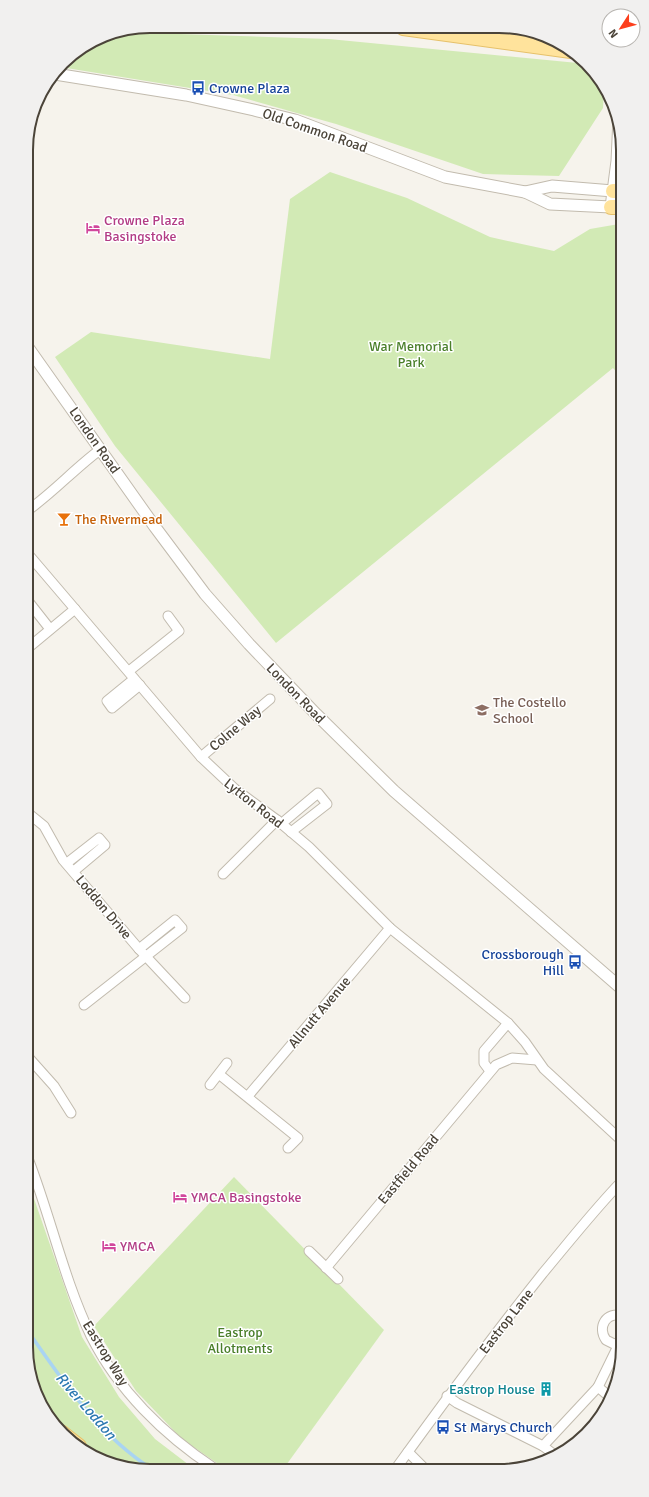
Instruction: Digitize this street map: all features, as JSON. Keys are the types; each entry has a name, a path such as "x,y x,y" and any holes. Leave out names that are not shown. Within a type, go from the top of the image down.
{"main road":[{"path":"440,33 558,49"}],"street":[{"name":"Old Common Road","path":"60,75 186,95 295,120 446,177 525,192 550,204 615,207"},
{"name":"Old Common Road","path":"525,192 552,186 616,191"},
{"path":"615,207 616,191"},
{"name":"London Road","path":"33,354 155,527 205,594 249,644 316,714 394,791 616,984"},
{"path":"33,507 50,495 84,462 101,449"},
{"name":"Lytton Road","path":"33,560 201,757 235,789 309,847 390,928 508,1023"},
{"path":"33,607 50,629"},
{"path":"33,644 75,609"},
{"path":"134,679 179,631 168,616"},
{"name":"Colne Way","path":"201,757 270,699"},
{"path":"223,874 279,822 318,793 327,804 291,832"},
{"name":"Loddon Drive","path":"33,817 44,826 63,860 74,871 139,949 185,998"},
{"path":"67,863 99,838 105,845 74,871"},
{"path":"84,1005 182,928 175,920 139,949"},
{"name":"Allnutt Avenue","path":"248,1096 390,928"},
{"path":"490,1071 484,1063 484,1051 508,1023 525,1042 544,1069 616,1135"},
{"name":"Eastfield Road","path":"326,1268 496,1065 507,1059 521,1058 537,1060"},
{"path":"33,1062 54,1086 71,1112"},
{"path":"210,1085 220,1075 227,1063"},
{"path":"220,1075 248,1096 298,1138 288,1148"},
{"name":"Eastrop Way","path":"33,1170 72,1290 92,1337 116,1374 148,1414 169,1434 209,1464"},
{"name":"Eastrop Lane","path":"399,1464 448,1396 584,1223 616,1188"},
{"path":"309,1251 338,1279"},
{"path":"616,1315 609,1317 602,1328 606,1340 616,1344"},
{"path":"543,1446 598,1386 616,1352"},
{"path":"598,1386 606,1394"},
{"path":"448,1396 457,1403 543,1446 550,1452"},
{"path":"408,1452 420,1464"}],"green space":[{"path":"173,33 329,39 577,63 587,73 604,97 603,108 559,176 483,174 336,124 233,95 66,68 98,45 112,39 134,34"},
{"name":"War Memorial Park","path":"330,172 407,198 490,237 554,251 590,229 616,225 616,371 613,368 276,643 115,446 55,357 91,332 270,359 290,199"},
{"name":"Eastrop Allotments","path":"234,1177 384,1330 287,1464 218,1464 182,1439 136,1391 94,1326"},
{"path":"33,1196 82,1337 119,1397 155,1439 188,1464 142,1464 112,1458 98,1452 73,1435 57,1418 49,1406 37,1378 34,1363"}],"waterway":[{"name":"River Loddon","path":"33,1338 84,1408 116,1441 145,1464"}],"place":[{"name":"Crowne Plaza","path":"198,88"},
{"name":"Crowne Plaza Basingstoke","path":"93,228"},
{"name":"The Rivermead","path":"64,519"},
{"name":"The Costello School","path":"482,710"},
{"name":"Crossborough Hill","path":"575,962"},
{"name":"YMCA Basingstoke","path":"180,1197"},
{"name":"YMCA","path":"109,1246"},
{"name":"Eastrop House","path":"546,1389"},
{"name":"St Marys Church","path":"443,1427"}]}
